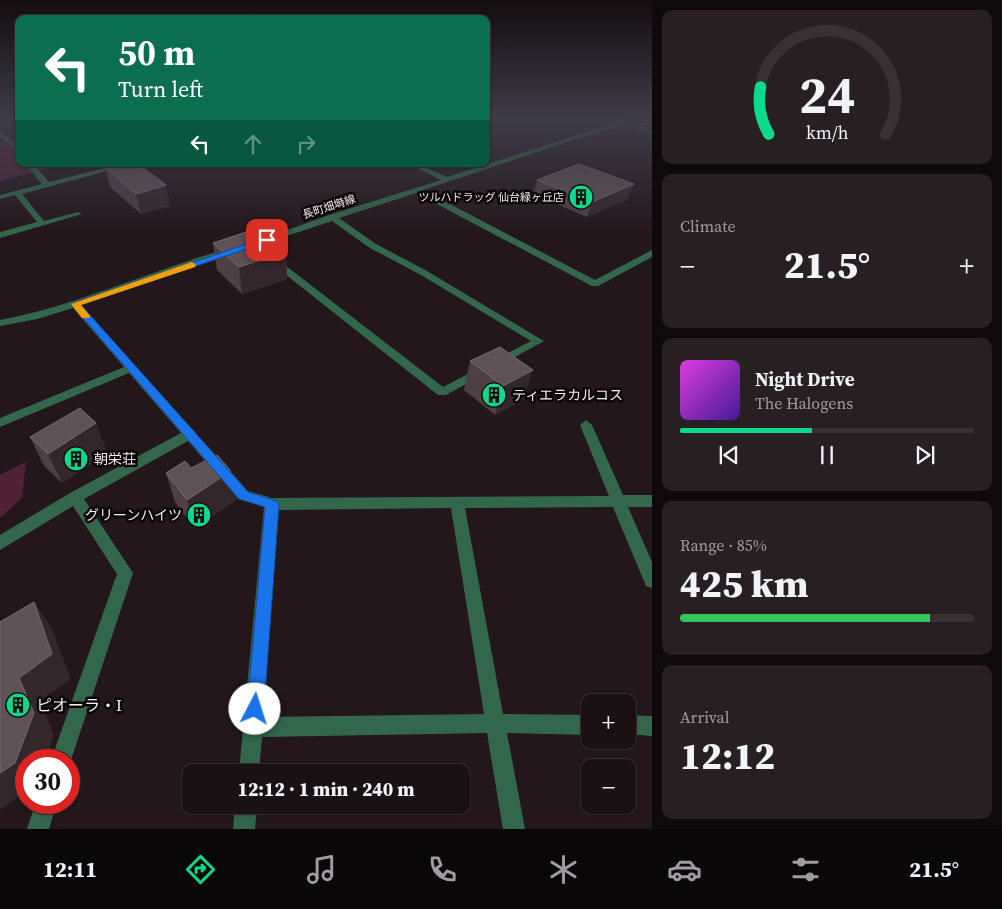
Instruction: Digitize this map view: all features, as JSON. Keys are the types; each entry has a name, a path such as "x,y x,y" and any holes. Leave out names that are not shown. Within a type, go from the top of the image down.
{"street":[{"name":"長町畑塒線","path":"490,166 517,157"},
{"path":"32,167 47,185"},
{"path":"0,197 120,167"},
{"path":"419,167 447,180"},
{"name":"長町畑塒線","path":"0,322 33,317 260,251 332,218 419,191 486,167"},
{"path":"419,191 595,284 652,254"},
{"path":"17,193 42,223"},
{"path":"0,235 78,214"},
{"path":"260,251 442,392 539,340 424,273 373,246 332,218"},
{"path":"75,304 243,495 272,504 652,501"},
{"path":"0,423 131,368"},
{"path":"586,426 652,581"},
{"path":"0,543 74,498 191,434"},
{"path":"65,749 125,573 74,498"},
{"path":"457,502 494,723 514,829"},
{"path":"251,764 272,504"},
{"path":"254,727 494,723 581,725"},
{"path":"636,726 652,726"},
{"path":"38,829 43,814"},
{"path":"244,829 245,814"}],"shaded area":[{"path":"0,157 15,157 15,167 53,167 0,181"},
{"path":"26,462 22,498 0,518 0,475"}],"building":[{"path":"579,164 634,184 592,202 537,180"},
{"path":"105,167 142,167 166,185 136,194"},
{"path":"255,229 286,252 239,267 213,243"},
{"path":"500,347 533,370 503,386 470,361"},
{"path":"80,408 96,423 48,454 30,437"},
{"path":"217,455 231,471 187,500 166,473 185,461 191,468"},
{"path":"34,602 52,654 19,678 34,713 20,749 15,749 15,763 0,773 0,622"}],"slow traffic":[{"path":"85,316 75,304 192,265"}],"place":[{"name":"ツルハドラッグ 仙台緑ヶ丘店","path":"581,197"},
{"name":"ティエラカルコス","path":"494,395"},
{"name":"朝栄荘","path":"76,459"},
{"name":"グリーンハイツ","path":"199,515"},
{"name":"ピオーラ・I","path":"18,705"}],"route":[{"path":"255,709 272,504 243,495 75,304 267,240"}]}
